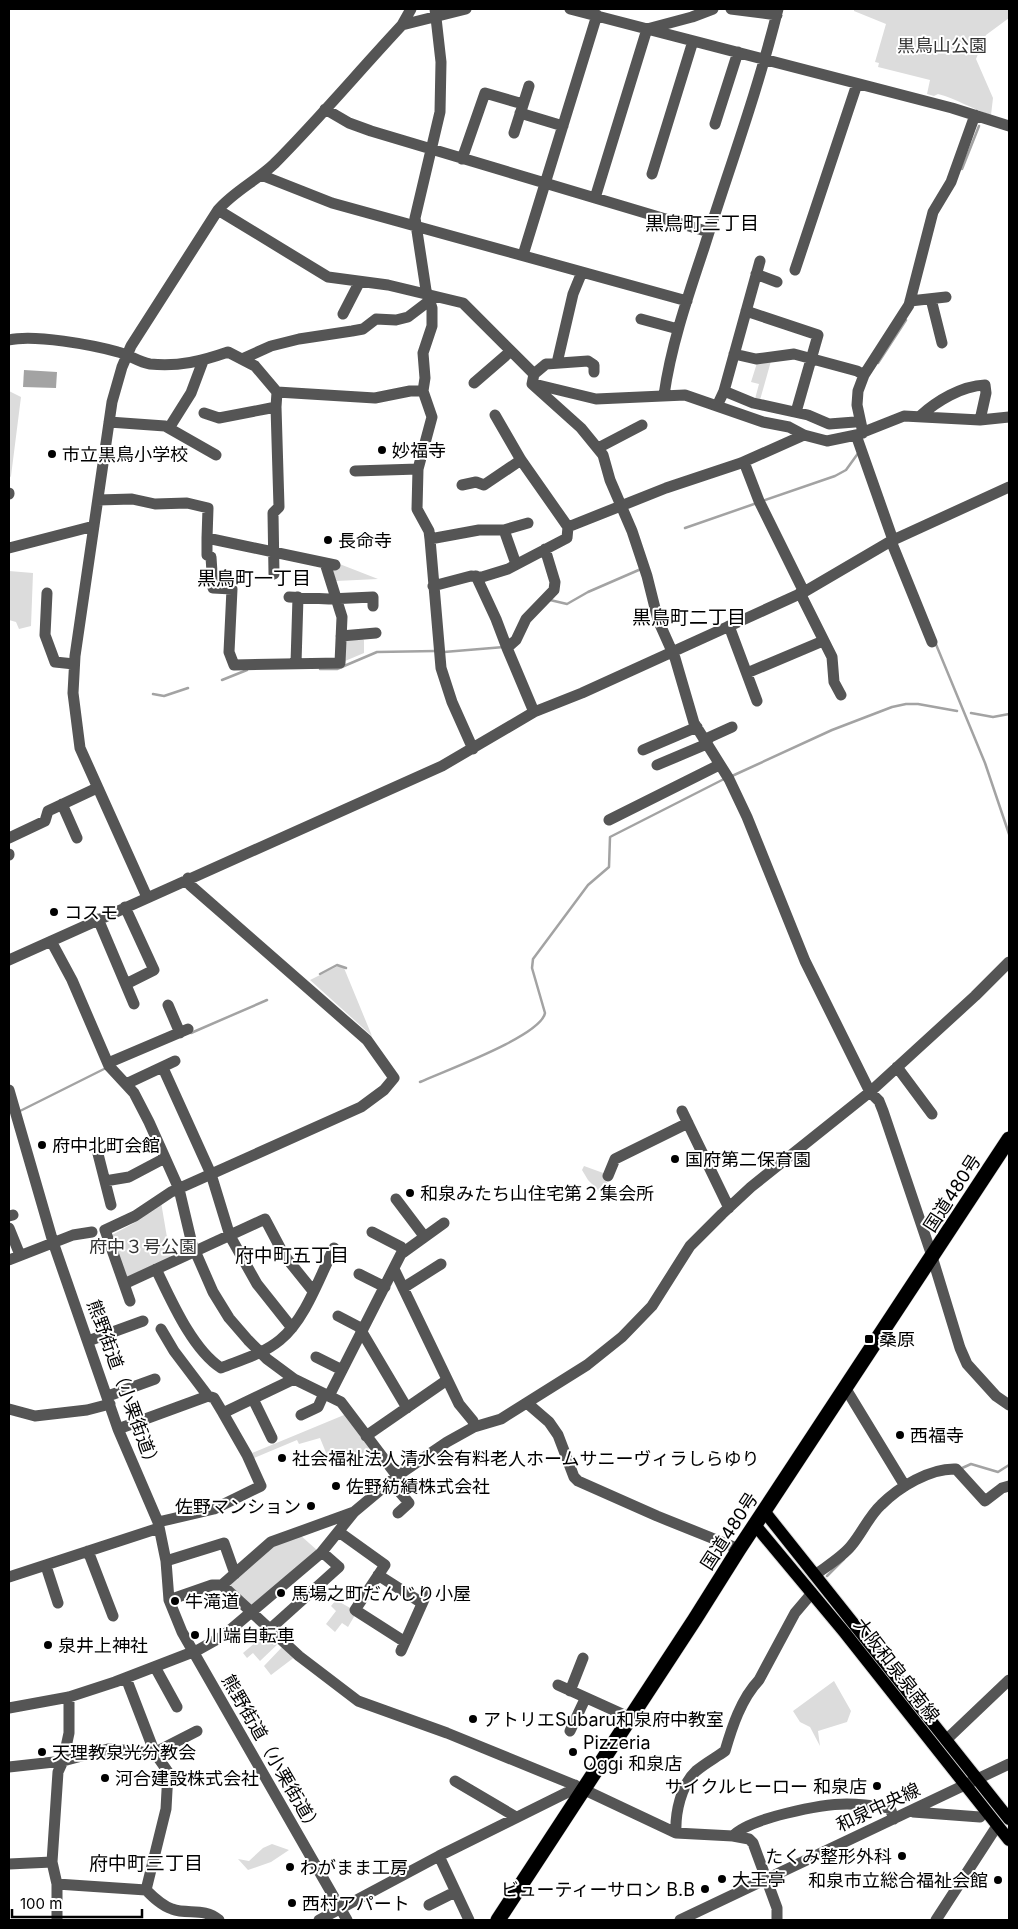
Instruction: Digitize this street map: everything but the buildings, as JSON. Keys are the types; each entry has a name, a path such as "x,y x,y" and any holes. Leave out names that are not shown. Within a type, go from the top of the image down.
{"highway":[{"name":"国道480号","path":"498,1920 580,1787 631,1718 754,1525 846,1389 1009,1138"}],"main road":[{"name":"大阪和泉泉南線","path":"764,1511 1009,1819"},
{"name":"大阪和泉泉南線","path":"754,1525 812,1593 1009,1840"}],"street":[{"path":"147,897 80,748 74,693 74,664 112,402 126,354 218,210 227,200 261,175 325,109 402,25 411,9"},
{"path":"402,25 435,13 466,9"},
{"path":"570,9 975,115 1009,126"},
{"path":"647,28 692,17 713,9"},
{"path":"664,395 678,329 764,59 777,12 731,9"},
{"path":"435,13 441,62 440,112 414,226 426,290 430,296 432,326 423,353 425,378 423,391 432,417 418,469 417,509 430,539 441,668 452,702 473,749"},
{"path":"522,255 597,15"},
{"path":"595,198 647,28"},
{"path":"652,174 693,41"},
{"path":"715,124 738,52"},
{"path":"795,270 857,84"},
{"path":"514,133 529,86"},
{"path":"462,159 485,92 563,126"},
{"path":"325,109 349,123 462,159 709,232"},
{"path":"932,642 892,540 860,434 857,405 858,392 864,375 910,301 933,212 951,182 975,115"},
{"path":"261,175 332,203 687,300"},
{"path":"218,210 328,277 388,286 463,304 485,328 511,351 533,379 598,448 601,468 632,531 647,576 658,620 673,652 697,727 729,779 747,817 805,961 870,1092 879,1101 967,1364 996,1396 1009,1405"},
{"path":"717,406 724,391 760,262"},
{"path":"557,363 571,300 582,272"},
{"path":"756,274 777,282"},
{"path":"350,308 359,283"},
{"path":"242,359 271,346 299,338 352,332 363,329 376,319 396,320 408,317 429,301 430,296"},
{"path":"910,301 946,297"},
{"path":"931,299 941,325 942,343"},
{"path":"746,310 818,335 796,412"},
{"path":"640,319 678,329"},
{"path":"9,340 26,338 46,340 126,354 134,360 150,364 176,365 203,361 228,352 255,366 278,392 375,398 410,391 423,391"},
{"path":"474,383 511,351"},
{"path":"734,354 756,359 794,354 857,371 864,375"},
{"path":"169,428 191,393 203,361"},
{"path":"533,379 546,364 588,361 594,365 594,372"},
{"path":"533,379 596,399 685,395 763,422 789,427 804,435 827,441 860,434 904,416 980,420 1009,417"},
{"path":"920,416 938,401 976,385 984,385 986,393 980,420"},
{"path":"724,391 753,403 830,419 855,422"},
{"path":"274,574 273,513 278,507 276,407 278,392"},
{"path":"204,413 219,418 276,407"},
{"path":"434,586 476,576 482,577 508,569 567,538 568,527 521,460 495,415"},
{"path":"109,422 169,428 194,448 216,455"},
{"path":"598,448 631,436 642,425"},
{"path":"568,527 620,505 744,462 804,435"},
{"path":"462,486 476,482 484,485 521,460"},
{"path":"744,462 760,502 832,657 834,682 841,695"},
{"path":"355,471 418,469"},
{"path":"9,960 188,878 442,766 534,712 582,693 802,593 892,540 1009,488"},
{"path":"98,500 132,499 155,508 187,503 208,508 207,555 211,558 213,588 232,589 229,652 234,665 296,663 331,665 340,663 342,617 330,564 274,550 239,546 208,538"},
{"path":"430,539 479,530 504,530 528,523"},
{"path":"9,548 94,526"},
{"path":"504,530 516,564"},
{"path":"507,648 516,640 526,620 554,590 555,582 546,549"},
{"path":"476,576 534,712"},
{"path":"296,663 293,597 372,597 373,606"},
{"path":"44,598 50,628 45,635 56,662 74,664"},
{"path":"729,626 757,701"},
{"path":"341,636 370,636"},
{"path":"747,673 823,641"},
{"path":"643,750 682,736 697,727"},
{"path":"661,759 702,746 710,737 732,727"},
{"path":"613,815 643,798 719,765"},
{"path":"9,838 45,821 48,811 97,788"},
{"path":"62,804 77,838"},
{"path":"130,1302 105,1230 135,1216 179,1189 361,1107 384,1090 394,1078 367,1040 190,885 188,878"},
{"path":"126,907 154,970 126,984"},
{"path":"98,919 134,1004"},
{"path":"51,941 72,980 108,1063 134,1093 165,1158 179,1189 195,1252 213,1292 229,1318 260,1352 294,1379 341,1402 366,1436 409,1503 398,1513"},
{"path":"9,1708 69,1698 155,1667 194,1651 223,1636 322,1552 354,1512 394,1479 474,1427 501,1419 587,1365 622,1337 652,1306 690,1246 752,1186 870,1092 976,996 1009,962"},
{"path":"108,1063 137,1046 184,1031 173,1009"},
{"path":"126,1084 175,1061"},
{"path":"897,1067 932,1114"},
{"path":"163,1068 211,1174 230,1236 256,1284 292,1328"},
{"name":"熊野街道（小栗街道）","path":"9,1090 14,1126 53,1242 118,1429 159,1525 166,1561 169,1600 182,1632 347,1920"},
{"path":"682,1111 729,1208"},
{"path":"608,1176 614,1160 688,1123"},
{"path":"101,1155 111,1205"},
{"path":"105,1181 121,1183 128,1177 165,1158"},
{"path":"396,1199 424,1236"},
{"path":"124,1284 265,1219 284,1255 313,1290"},
{"path":"301,1415 318,1408 322,1398 328,1396 404,1252 444,1223"},
{"path":"9,1228 20,1255"},
{"path":"9,1260 53,1242 92,1232"},
{"path":"372,1232 401,1247 404,1252"},
{"path":"156,1269 184,1322 214,1363 221,1368 260,1352 278,1342 292,1328 334,1248"},
{"path":"403,1288 441,1264"},
{"path":"394,1269 459,1404 473,1421 474,1427"},
{"path":"359,1274 385,1287"},
{"path":"338,1316 359,1327 407,1408"},
{"path":"88,1341 130,1321 143,1321"},
{"path":"9,1577 46,1566 159,1525 214,1509 261,1486 247,1455 214,1398 208,1396 174,1351 161,1328"},
{"path":"316,1357 342,1370"},
{"path":"9,1409 35,1416 87,1410 155,1379"},
{"path":"223,1413 294,1379"},
{"path":"366,1436 447,1380"},
{"path":"846,1389 905,1486"},
{"path":"118,1429 208,1396"},
{"path":"253,1399 272,1438"},
{"path":"527,1403 549,1422 558,1435 574,1477 578,1481 657,1516 739,1549"},
{"path":"815,1575 846,1552 880,1505 905,1486 945,1469 958,1471 985,1501 1002,1488 1009,1486"},
{"path":"169,1600 212,1585 222,1585 271,1542 354,1512"},
{"path":"339,1532 385,1565 378,1575 355,1610 403,1647 424,1599 378,1575"},
{"path":"166,1561 224,1543 235,1574"},
{"path":"88,1551 113,1616"},
{"path":"270,1629 339,1567 322,1552"},
{"path":"46,1566 58,1604"},
{"path":"222,1585 250,1613 299,1656 358,1701 447,1733 580,1787 676,1833 733,1836 750,1839 777,1908 777,1920"},
{"path":"676,1833 679,1807 688,1780 697,1770 725,1751 733,1723 753,1686 759,1680 795,1613 812,1593"},
{"path":"570,1691 584,1658"},
{"path":"155,1667 171,1703"},
{"path":"126,1678 155,1754 168,1772 166,1809 146,1890"},
{"path":"946,1740 1009,1680"},
{"path":"558,1685 585,1699 631,1718"},
{"path":"60,1920 57,1884 52,1862 58,1772 63,1761 69,1733 69,1698"},
{"path":"570,1730 585,1699"},
{"path":"9,1767 63,1761 108,1748 155,1754 197,1731"},
{"name":"和泉中央線","path":"680,1920 1009,1764"},
{"path":"454,1781 516,1818"},
{"path":"319,1920 439,1856 580,1787"},
{"path":"733,1836 739,1830 766,1818 847,1804 890,1808 894,1818"},
{"path":"909,1812 980,1817"},
{"path":"936,1920 997,1826"},
{"path":"439,1856 469,1920"},
{"path":"9,1864 52,1862"},
{"path":"57,1884 146,1890 154,1898 173,1910 198,1911 219,1920"},
{"path":"429,1905 455,1892"}],"green space":[{"name":"黒鳥山公園","path":"854,9 1009,9 1009,18 986,35 976,59 993,98 991,115 945,96 927,94 930,80 878,67 879,63 875,62 886,24 854,11"},
{"path":"771,361 760,400 755,399 759,384 751,382 757,363"},
{"path":"9,391 21,397 11,476 9,479"},
{"path":"337,563 378,579 336,581 332,569"},
{"path":"9,571 33,573 31,626 19,629 16,622 9,620"},
{"path":"361,638 364,640 364,653 345,661 346,642 348,639"},
{"path":"338,966 344,968 372,1036 310,980"},
{"path":"584,1166 606,1174 605,1180 608,1184 601,1193 588,1180 582,1170"},
{"name":"府中３号公園","path":"161,1202 171,1261 125,1281 110,1236 134,1223"},
{"path":"344,1415 369,1448 346,1467 339,1459 329,1460 320,1438 299,1444 297,1440 254,1458 252,1453"},
{"path":"300,1535 318,1551 252,1610 229,1584 271,1546"},
{"path":"336,1600 352,1609 355,1615 348,1627 342,1623 335,1632 326,1624 336,1611 331,1606"},
{"path":"269,1631 281,1641 260,1661 253,1653 247,1658 243,1653"},
{"path":"284,1645 296,1656 271,1675 264,1666"},
{"path":"834,1681 851,1711 847,1722 818,1731 820,1746 810,1727 800,1722 793,1711"},
{"path":"272,1844 289,1850 271,1862 248,1870 238,1859 249,1861 263,1848"}],"shaded area":[{"path":"24,370 57,372 56,388 23,387"}],"waterway":[{"path":"962,169 979,126"},
{"path":"878,363 906,320"},
{"path":"762,501 835,476 846,470 859,452"},
{"path":"685,528 757,503"},
{"path":"550,600 567,604 588,592 641,569"},
{"path":"935,642 985,763 1009,834"},
{"path":"444,652 504,647"},
{"path":"320,669 337,669 377,652 436,651"},
{"path":"222,680 247,670"},
{"path":"153,694 164,696 188,688"},
{"path":"732,776 832,730 892,707 918,704 957,711"},
{"path":"971,713 993,717 1009,714"},
{"path":"420,1082 510,1042 539,1022 545,1013 532,968 533,959 588,885 609,867 610,837 724,779"},
{"path":"320,974 337,965 346,968"},
{"path":"191,1033 267,1000"},
{"path":"20,1111 104,1069"},
{"path":"960,1469 971,1464 998,1472 1009,1465"},
{"path":"827,1576 844,1559"}],"place":[{"name":"妙福寺","path":"382,450"},
{"name":"市立黒鳥小学校","path":"52,454"},
{"name":"長命寺","path":"328,540"},
{"name":"コスモ","path":"54,912"},
{"name":"府中北町会館","path":"42,1145"},
{"name":"国府第二保育園","path":"675,1159"},
{"name":"和泉みたち山住宅第２集会所","path":"410,1193"},
{"name":"桑原","path":"869,1339"},
{"name":"西福寺","path":"900,1435"},
{"name":"社会福祉法人清水会有料老人ホームサニーヴィラしらゆり","path":"282,1458"},
{"name":"佐野紡績株式会社","path":"336,1486"},
{"name":"佐野マンション","path":"311,1506"},
{"name":"馬場之町だんじり小屋","path":"281,1593"},
{"name":"牛滝道","path":"175,1601"},
{"name":"川端自転車","path":"195,1635"},
{"name":"泉井上神社","path":"48,1645"},
{"name":"アトリエSubaru和泉府中教室","path":"473,1719"},
{"name":"天理教泉光分教会","path":"42,1752"},
{"name":"Pizzeria Oggi 和泉店","path":"573,1752"},
{"name":"河合建設株式会社","path":"105,1778"},
{"name":"サイクルヒーロー 和泉店","path":"877,1786"},
{"name":"たくみ整形外科","path":"902,1856"},
{"name":"わがまま工房","path":"290,1867"},
{"name":"大王亭","path":"722,1879"},
{"name":"和泉市立総合福祉会館","path":"998,1880"},
{"name":"ビューティーサロン B.B","path":"705,1889"},
{"name":"西村アパート","path":"292,1903"}],"district":[{"name":"黒鳥町三丁目","path":"702,223"},
{"name":"黒鳥町一丁目","path":"254,578"},
{"name":"黒鳥町二丁目","path":"689,617"},
{"name":"府中町五丁目","path":"292,1255"},
{"name":"府中町三丁目","path":"146,1863"}]}
